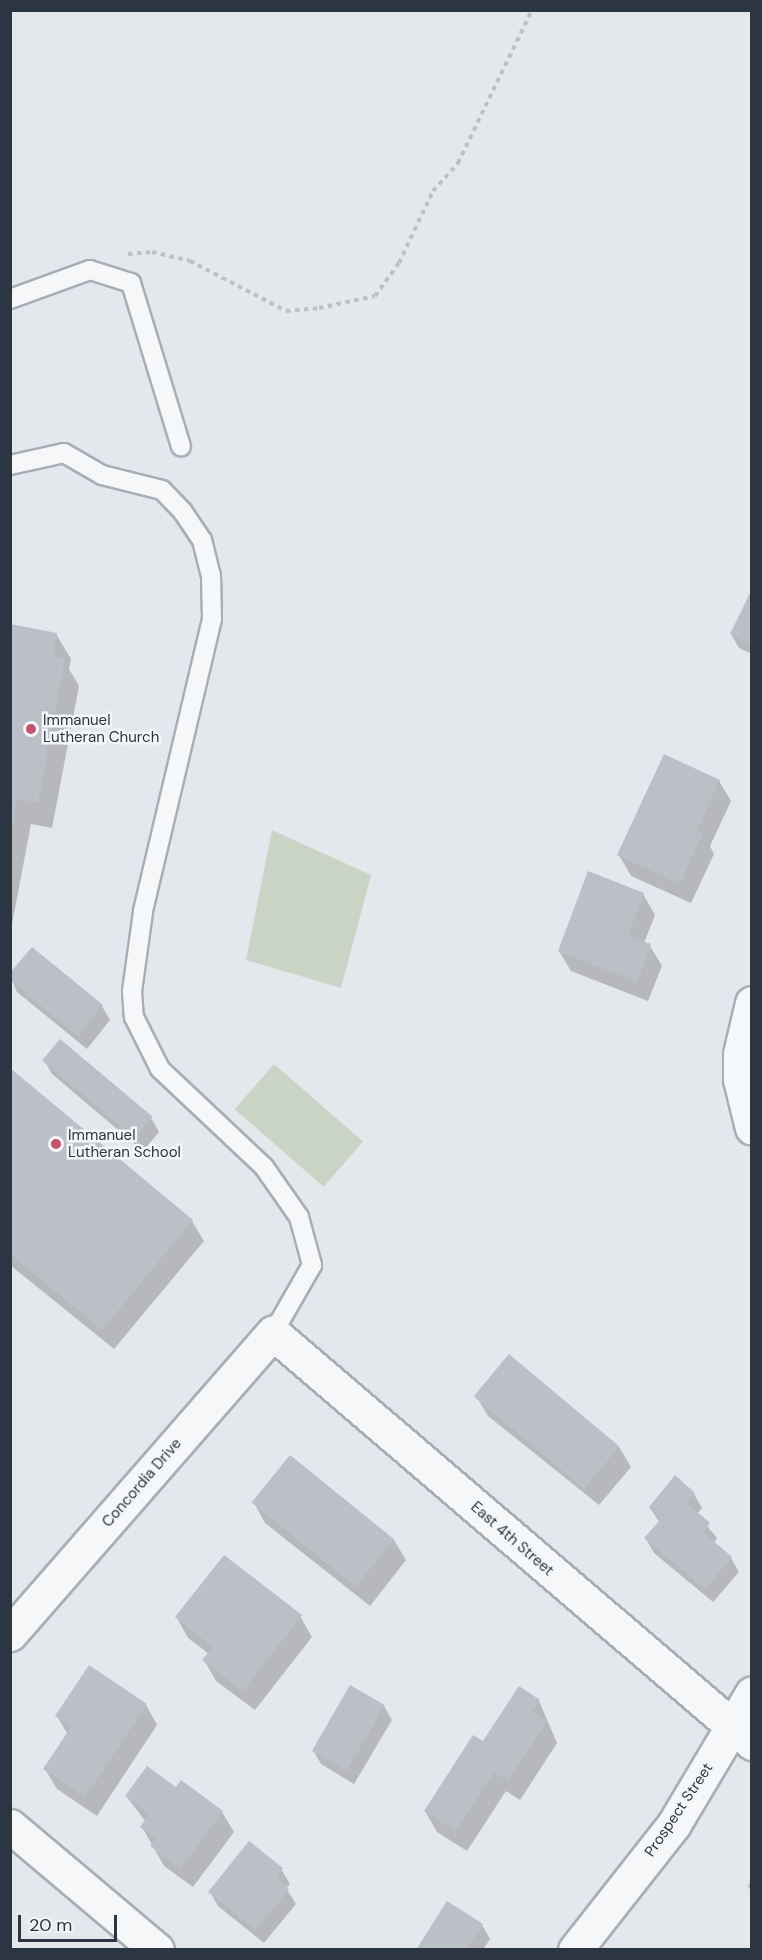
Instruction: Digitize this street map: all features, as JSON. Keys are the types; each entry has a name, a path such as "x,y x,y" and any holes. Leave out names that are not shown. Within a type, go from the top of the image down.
{"street":[{"path":"752,1003 740,1062 744,1108 752,1128"},
{"name":"Concordia Drive","path":"10,1634 273,1333"},
{"name":"East 4th Street","path":"273,1333 742,1737"},
{"name":"Prospect Street","path":"575,1950 742,1737 752,1693"},
{"path":"10,1826 157,1950"}],"lane":[{"path":"10,299 90,270 131,283 181,447"},
{"path":"10,465 64,453 102,475 162,490 183,512 202,540 211,575 212,619 143,912 132,991 134,1017 160,1069 264,1167 299,1216 312,1265 273,1333"}],"path":[{"path":"123,256 152,252 190,261 286,310 319,308 375,296 399,263 433,191 458,163 532,10"}],"green space":[{"path":"272,830 371,875 341,988 246,960"},
{"path":"274,1064 363,1141 324,1187 235,1109"}],"building":[{"path":"752,589 752,644 730,634"},
{"name":"Immanuel Lutheran Church","path":"10,624 57,633 53,657 65,659 38,803 17,799 12,830"},
{"path":"664,754 720,780 697,830 703,832 680,884 617,855"},
{"path":"588,871 644,893 628,936 651,944 637,982 558,951"},
{"path":"32,947 103,1005 78,1036 10,980 10,973"},
{"path":"60,1039 153,1117 135,1138 42,1060"},
{"name":"Immanuel Lutheran School","path":"10,1068 193,1220 102,1330 10,1254"},
{"path":"509,1354 619,1447 584,1489 474,1396"},
{"path":"290,1455 394,1539 356,1587 252,1502"},
{"path":"675,1475 695,1493 687,1503 710,1523 703,1532 732,1557 705,1589 644,1538 661,1519 649,1507"},
{"path":"224,1555 302,1615 243,1691 202,1660 213,1647 175,1617"},
{"path":"89,1665 147,1704 85,1797 43,1769 71,1727 55,1716"},
{"path":"350,1685 385,1705 347,1771 312,1751"},
{"path":"519,1686 540,1700 532,1712 547,1721 508,1781 494,1772 455,1831 424,1811 473,1735 483,1741"},
{"path":"147,1766 176,1787 181,1780 223,1811 181,1868 150,1846 156,1838 140,1827 149,1814 125,1796"},
{"path":"249,1841 283,1868 276,1877 289,1889 256,1930 208,1892"},
{"path":"447,1901 483,1924 466,1950 416,1950"}],"place":[{"name":"Immanuel Lutheran Church","path":"31,729"},
{"name":"Immanuel Lutheran School","path":"56,1144"}]}
